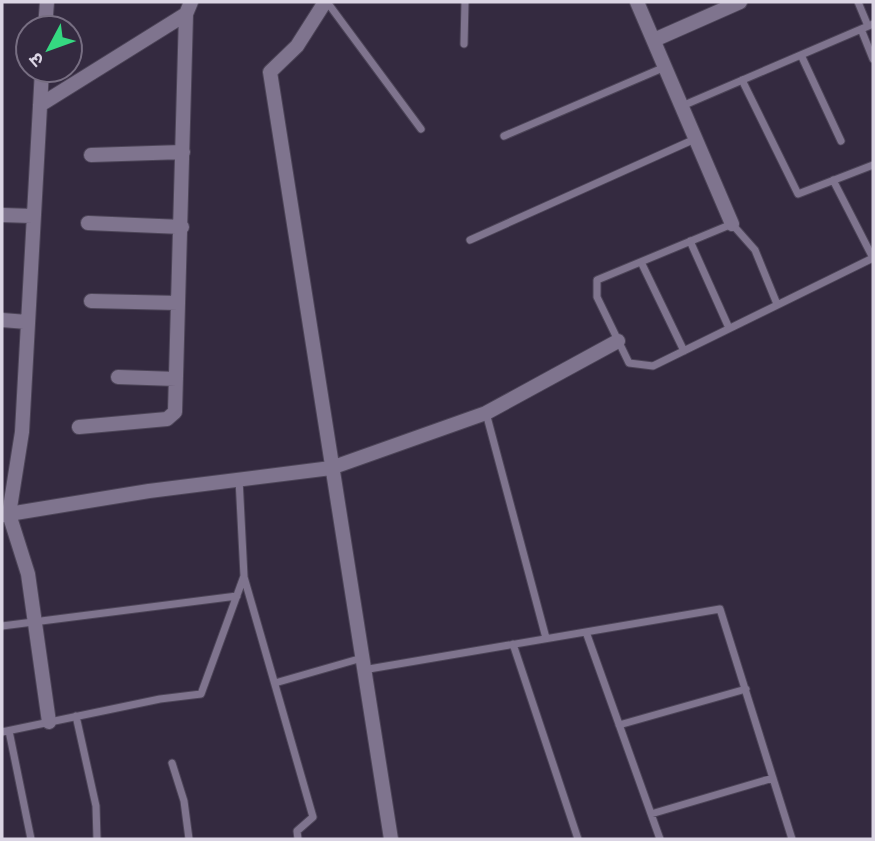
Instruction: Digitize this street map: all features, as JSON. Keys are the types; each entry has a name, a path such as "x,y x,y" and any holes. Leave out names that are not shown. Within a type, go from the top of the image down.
{"street":[{"path":"326,2 297,46 271,72 391,839"},
{"path":"637,2 733,224"},
{"path":"654,40 740,2"},
{"path":"40,105 188,8"},
{"path":"79,427 172,416 175,412 188,8"},
{"path":"42,84 32,216 22,432 5,515 28,574 49,722"},
{"path":"91,155 183,152"},
{"path":"2,215 32,216"},
{"path":"88,223 182,227"},
{"path":"90,301 178,303"},
{"path":"2,320 27,321"},
{"path":"5,515 239,479 331,468 486,413 618,341"},
{"path":"118,377 176,379"}],"lane":[{"path":"326,2 421,129"},
{"path":"464,44 465,2"},
{"path":"858,2 867,26 873,59"},
{"path":"682,106 867,26"},
{"path":"801,55 841,141"},
{"path":"504,136 665,67"},
{"path":"742,80 798,194 873,165"},
{"path":"470,240 696,139"},
{"path":"777,304 755,250 733,224 597,280 597,297 629,363 653,366 873,258 833,180"},
{"path":"690,241 729,328"},
{"path":"641,262 684,351"},
{"path":"486,413 546,639"},
{"path":"239,479 244,576 313,817 297,831 298,839"},
{"path":"31,839 5,732 160,699 201,694 244,576"},
{"path":"2,626 35,619 237,596"},
{"path":"275,683 363,664 546,639 720,609 792,839"},
{"path":"586,632 660,839"},
{"path":"513,644 579,839"},
{"path":"620,725 746,689"},
{"path":"76,716 96,806 97,839"},
{"path":"172,763 184,801 189,839"},
{"path":"651,814 773,778"}]}
